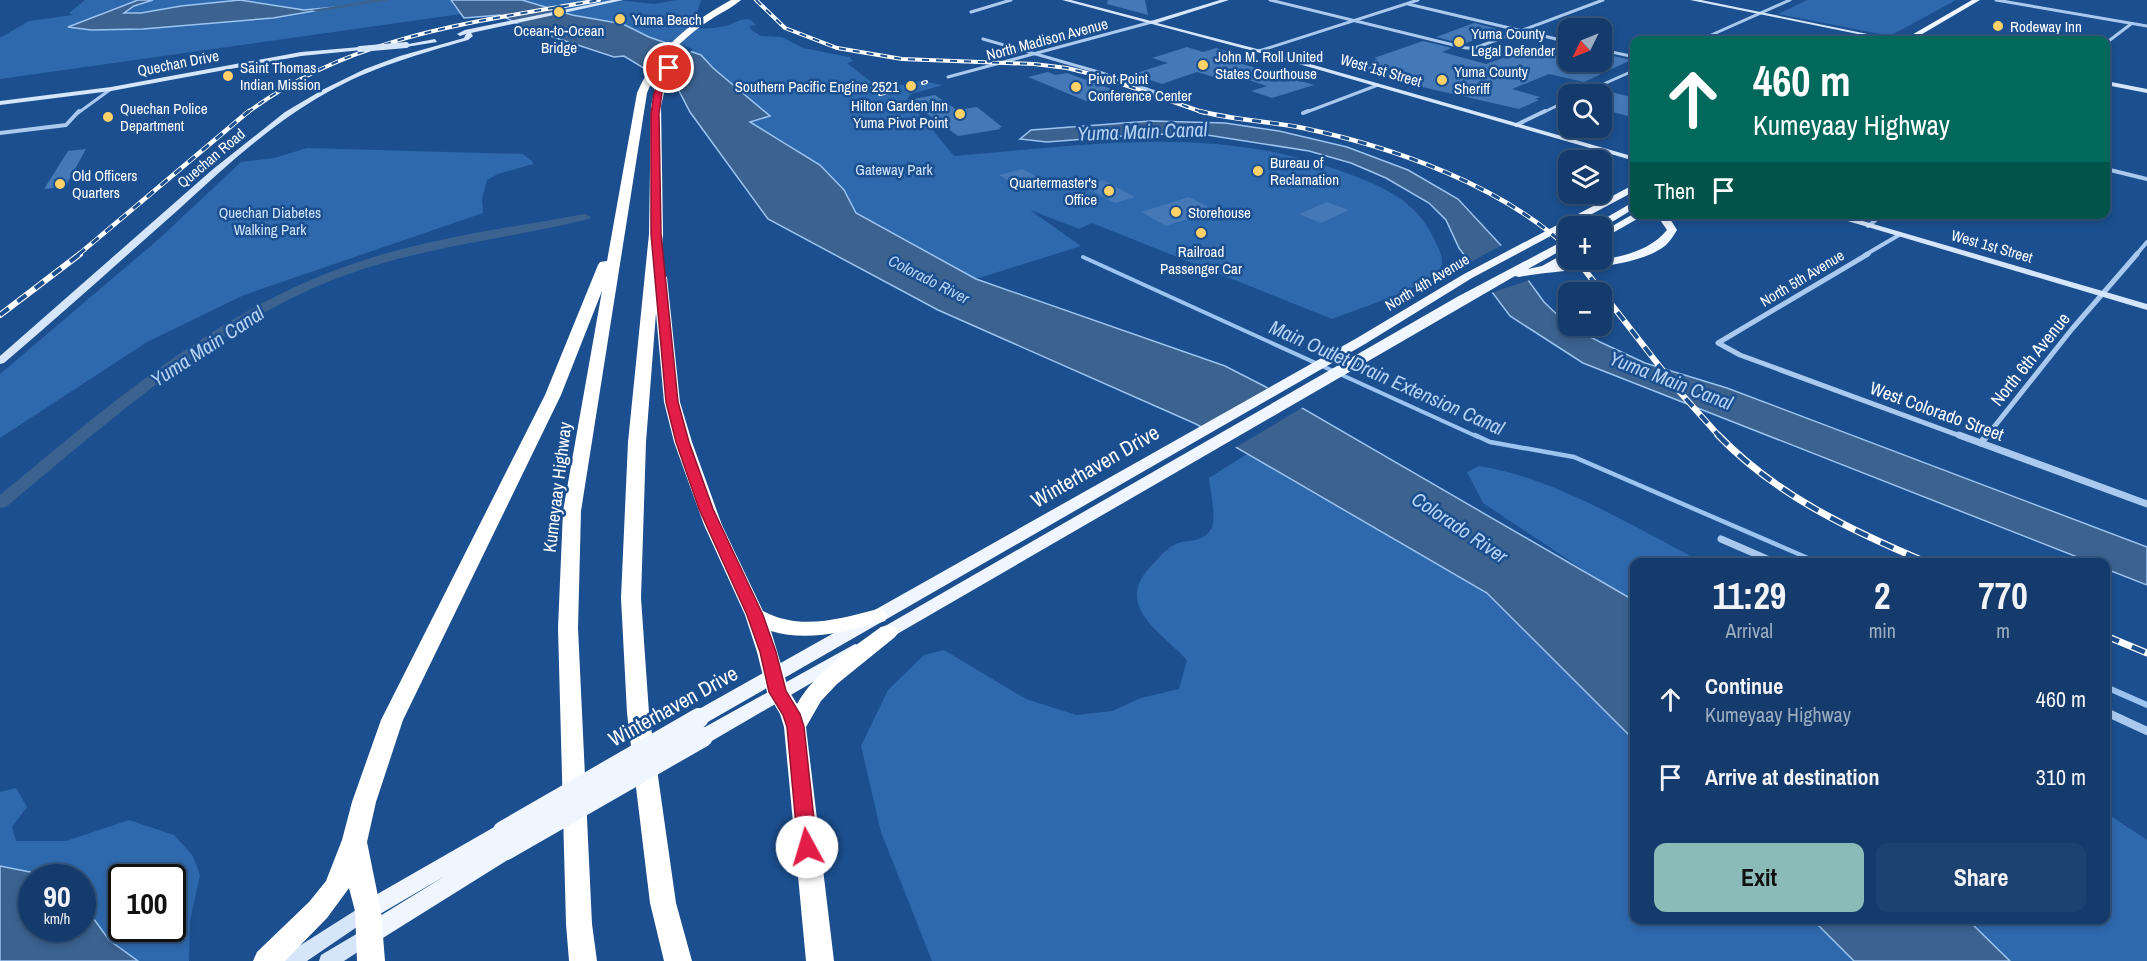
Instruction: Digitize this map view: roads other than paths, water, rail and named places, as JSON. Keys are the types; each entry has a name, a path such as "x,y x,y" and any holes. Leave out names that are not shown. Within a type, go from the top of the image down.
{"highway":[{"name":"Kumeyaay Highway","path":"583,961 579,924 568,628 572,511 640,99 658,62 677,41 737,0"},
{"path":"678,961 663,903 638,713 631,598 638,442 656,234 656,106 662,80 686,47 702,32 750,0"},
{"path":"656,234 675,412 683,442 712,525 755,615 776,684 795,727 820,961"},
{"path":"267,961 330,897 343,874 356,840 367,791 392,720 553,395 617,236"},
{"path":"755,615 769,624 796,630 883,624"},
{"path":"795,727 813,696 883,624"},
{"path":"356,840 370,935"}],"main road":[{"path":"1914,36 1977,0"},
{"name":"North 4th Avenue","path":"1239,411 1468,276 1630,190"},
{"path":"1612,217 1630,207"},
{"path":"1612,230 1632,219"},
{"path":"1520,270 1582,266 1637,255 1669,236 1672,230 1666,219"},
{"path":"1520,270 1558,248"},
{"path":"1543,269 1558,260"},
{"name":"North 4th Avenue","path":"1255,420 1520,270"},
{"name":"Winterhaven Drive","path":"883,624 964,568 1239,411"},
{"name":"Winterhaven Drive","path":"370,935 504,840 883,624 978,579 1255,420"}],"street":[{"path":"467,32 620,0"},
{"path":"971,12 1011,0"},
{"name":"West 1st Street","path":"1065,0 1259,51 1630,158"},
{"path":"1152,22 1226,0"},
{"path":"1270,0 1456,47 1471,48 1603,0"},
{"path":"1259,51 1418,0"},
{"path":"1693,0 1874,36"},
{"path":"1708,0 1761,13"},
{"path":"1709,36 1790,0"},
{"path":"1996,0 2147,27"},
{"path":"1407,3 1558,39"},
{"name":"North Madison Avenue","path":"948,77 1152,22"},
{"path":"2110,40 2131,24"},
{"name":"Quechan Drive","path":"0,103 111,89 275,58 406,45 467,32"},
{"name":"Quechan Road","path":"0,361 215,172 287,113 367,70 402,57 466,39 470,36 467,32"},
{"path":"983,39 1102,73 1180,102"},
{"path":"1612,52 1630,56"},
{"path":"1604,84 1630,72"},
{"path":"2110,84 2147,91"},
{"path":"1303,113 1378,85"},
{"path":"0,133 66,125 83,106 111,89"},
{"path":"1516,125 1558,105"},
{"path":"2110,170 2147,179"},
{"name":"West 1st Street","path":"1845,219 2147,307"},
{"path":"1868,226 1877,219"},
{"name":"North 5th Avenue","path":"1718,343 1899,235"},
{"name":"North 6th Avenue","path":"1981,443 2147,242"},
{"name":"West Colorado Street","path":"1718,343 1740,355 2147,504"},
{"path":"1721,539 1765,558"},
{"path":"2110,714 2147,731"},
{"name":"Winterhaven Drive","path":"292,961 370,935"},
{"name":"Winterhaven Drive","path":"328,961 370,935"}],"water":[{"path":"138,0 153,0 134,6 124,13 141,13 240,0 304,10 337,7 273,18 143,29 91,30 68,27"},
{"name":"Colorado River","path":"451,0 522,0 572,15 623,24 649,37 701,55 770,116 750,122 820,165 844,190 856,213 976,279 1225,366 1264,386 1630,598 1630,736 1487,593 1196,424 938,310 768,219 690,112 678,89 624,56 614,57 526,28 500,15 464,18"},
{"path":"1151,121 1225,123 1279,131 1347,147 1408,170 1458,199 1509,254 1544,302 1558,315 1558,336 1588,336 1645,363 1727,388 2147,547 2147,585 2110,571 2110,558 2080,558 1583,363 1510,316 1459,248 1446,220 1429,203 1386,178 1351,163 1309,151 1207,135 1150,134 1047,142 1020,139 1031,130"},
{"path":"0,866 18,870 18,942 96,942 96,922 108,942 112,942 138,961 0,961"},
{"path":"1817,924 1972,924 2010,961 1854,961"}],"waterway":[{"path":"316,10 388,0"},
{"name":"Yuma Main Canal","path":"0,503 134,394 169,369 241,322 323,279 407,252 585,217"},
{"name":"Main Outlet Drain Extension Canal","path":"1083,257 1478,437"},
{"name":"Main Outlet Drain Extension Canal","path":"1475,435 1490,442 1574,457 1808,558"},
{"name":"Main Outlet Drain Extension Canal","path":"2110,689 2147,705"}],"railway":[{"path":"247,113 287,87 328,66 371,49 461,25 599,0"},
{"path":"756,0 785,28 837,48 902,59 1034,64 1067,68 1099,76 1200,111"},
{"path":"880,94 896,90"},
{"path":"78,255 249,111"},
{"path":"1200,111 1303,128 1409,158 1479,188 1542,226 1558,240"},
{"path":"1200,111 1205,113"},
{"path":"0,315 80,254"},
{"path":"1585,270 1678,390 1719,436"},
{"path":"1719,436 1764,476 1789,493 1842,524 1917,558"},
{"path":"2110,638 2147,653"}],"place":[{"name":"Ocean-to-Ocean Bridge","path":"559,12"},
{"name":"Yuma Beach","path":"620,19"},
{"name":"Rodeway Inn","path":"1998,26"},
{"name":"Yuma County Legal Defender","path":"1459,42"},
{"name":"John M. Roll United States Courthouse","path":"1203,65"},
{"name":"Saint Thomas Indian Mission","path":"228,76"},
{"name":"Yuma County Sheriff","path":"1442,80"},
{"name":"Southern Pacific Engine 2521","path":"911,86"},
{"name":"Pivot Point Conference Center","path":"1076,87"},
{"name":"Hilton Garden Inn Yuma Pivot Point","path":"960,114"},
{"name":"Quechan Police Department","path":"108,117"},
{"name":"Bureau of Reclamation","path":"1258,171"},
{"name":"Old Officers Quarters","path":"60,184"},
{"name":"Quartermaster's Office","path":"1109,191"},
{"name":"Storehouse","path":"1176,212"},
{"name":"Railroad Passenger Car","path":"1201,233"}],"park label":[{"name":"Gateway Park","path":"894,169"},
{"name":"Quechan Diabetes Walking Park","path":"270,220"}]}
